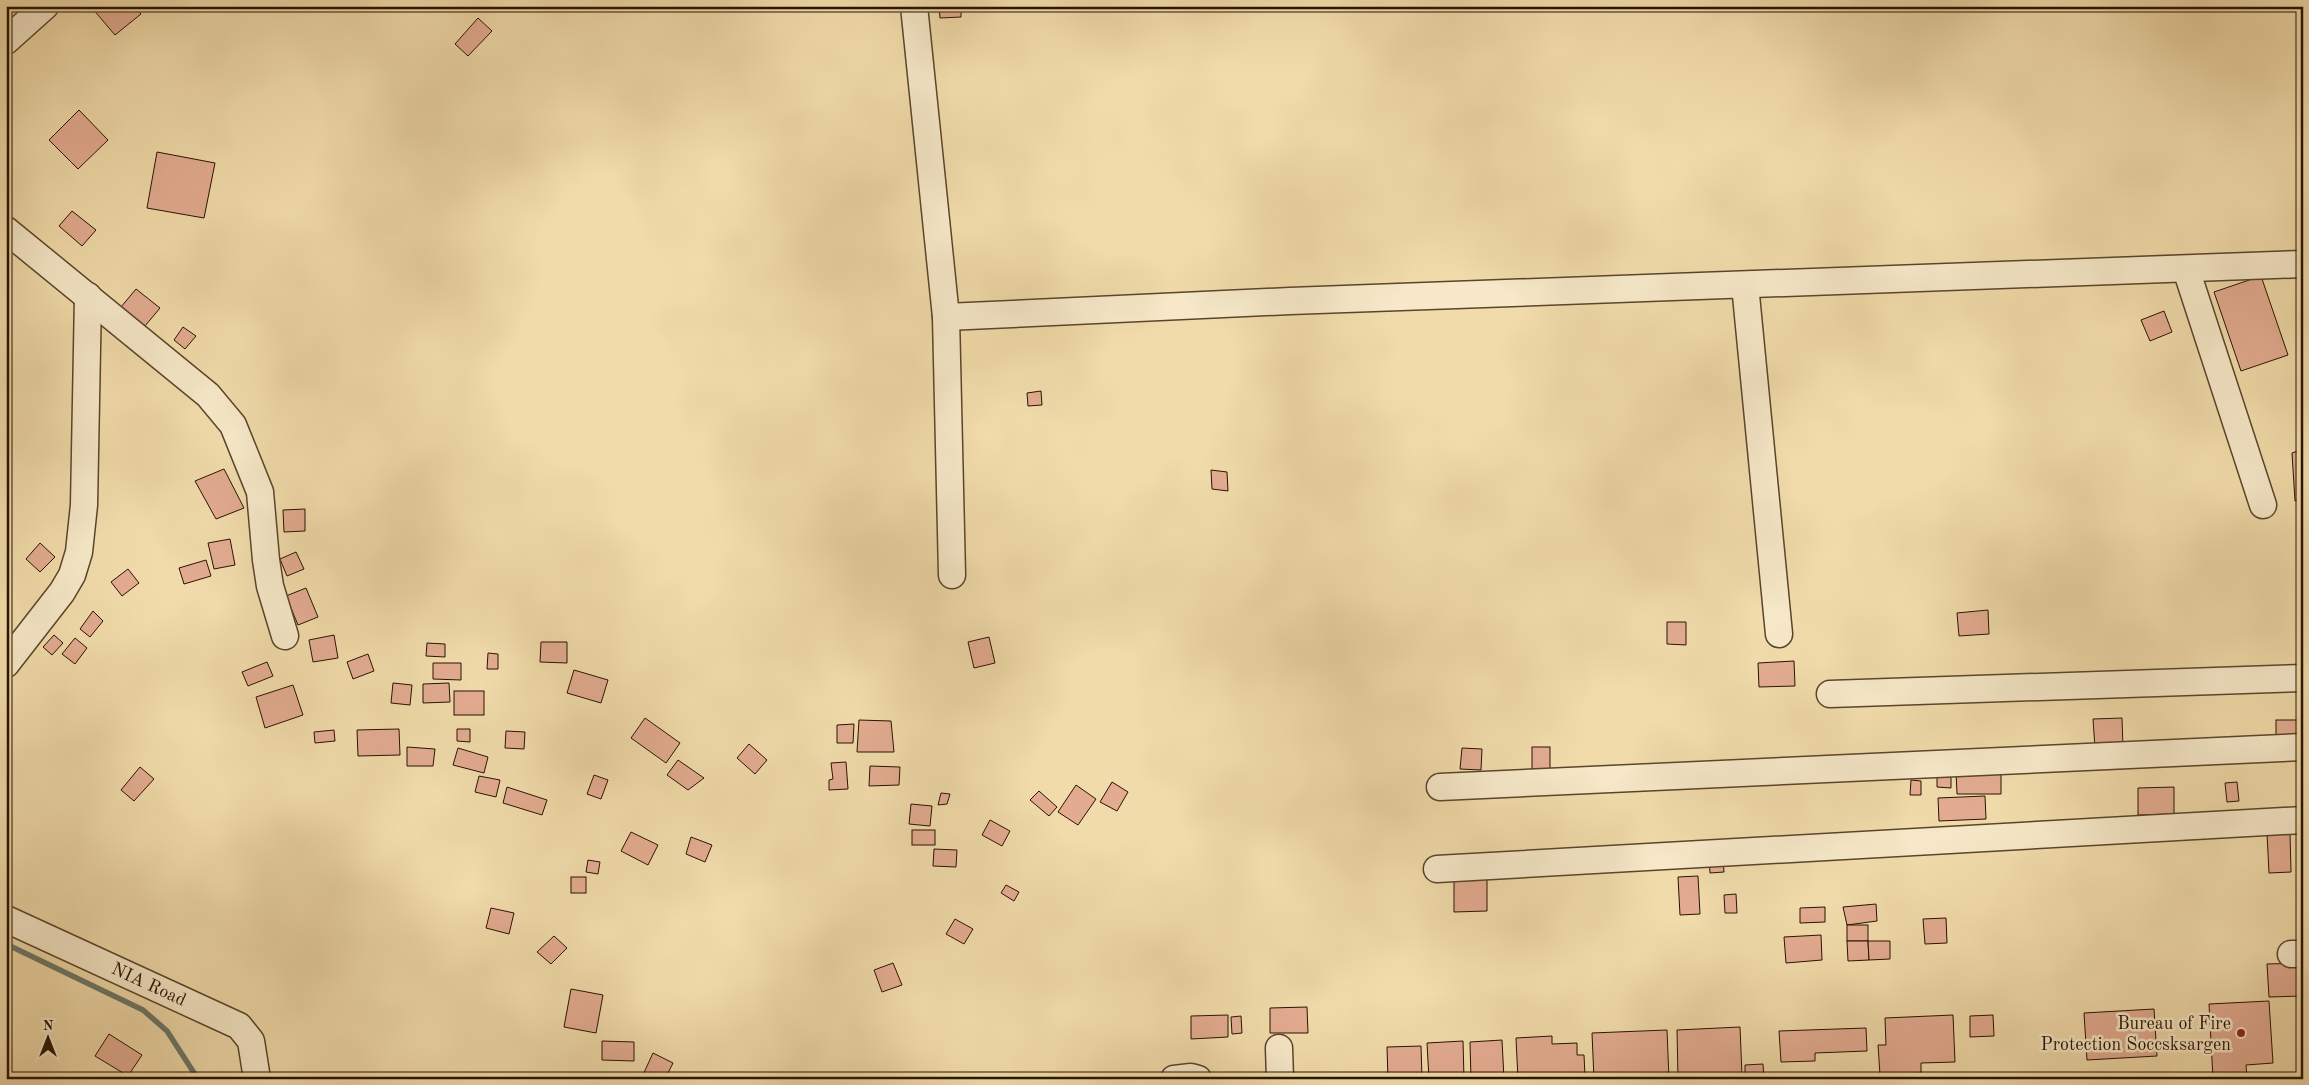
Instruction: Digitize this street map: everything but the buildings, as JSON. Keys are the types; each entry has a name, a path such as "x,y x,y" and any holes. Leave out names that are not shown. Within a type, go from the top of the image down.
{"street":[{"path":"6,41 45,6"},
{"path":"914,6 946,316 952,575"},
{"path":"6,230 208,395 233,426 260,492 270,586 285,636"},
{"path":"946,316 2303,264"},
{"path":"2186,269 2264,504"},
{"path":"1745,285 1779,634"},
{"path":"6,664 62,592 72,575 79,552 84,504 88,296"},
{"path":"1830,694 2303,678"},
{"path":"1440,787 2303,747"},
{"path":"1437,869 2303,820"},
{"name":"NIA Road","path":"6,919 239,1026 251,1041 257,1079"},
{"path":"1279,1048 1280,1079"},
{"path":"1174,1079 1191,1077 1198,1079"}],"waterway":[{"path":"6,944 143,1010 167,1031 198,1079"}],"place":[{"name":"Bureau of Fire Protection Soccsksargen","path":"2241,1033"}]}
